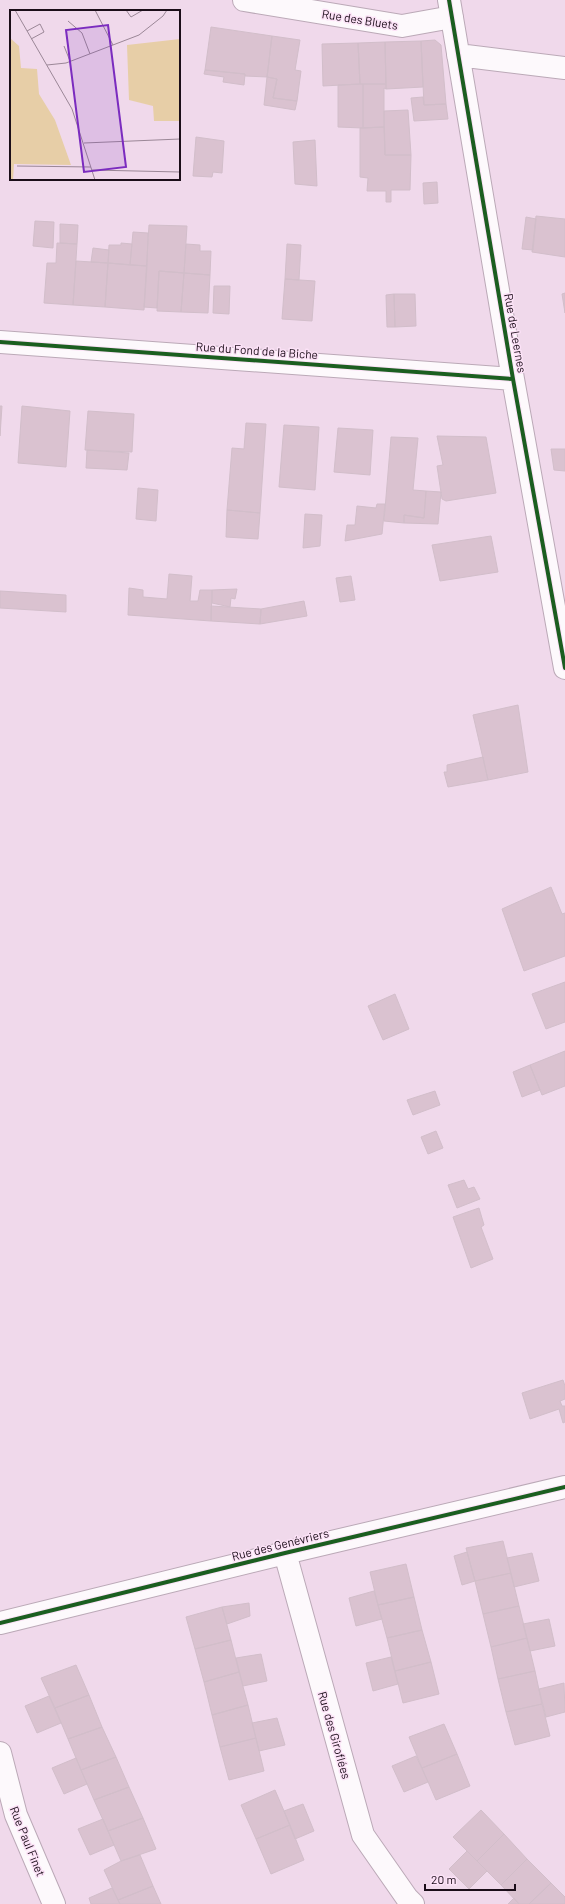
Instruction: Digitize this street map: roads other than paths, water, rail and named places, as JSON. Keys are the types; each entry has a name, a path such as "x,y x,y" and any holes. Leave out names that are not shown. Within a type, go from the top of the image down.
{"street":[{"name":"Rue des Bluets","path":"244,0 402,26 451,8"},
{"name":"Rue de Leernes","path":"451,8 513,379 565,668"},
{"path":"458,55 565,68"},
{"name":"Rue du Fond de la Biche","path":"0,342 513,379"},
{"name":"Rue des Genévriers","path":"0,1623 285,1553 565,1487"},
{"name":"Rue des Giroflées","path":"285,1553 363,1835 407,1898 413,1904"},
{"name":"Rue Paul Finet","path":"0,1752 16,1815 54,1904"}]}
